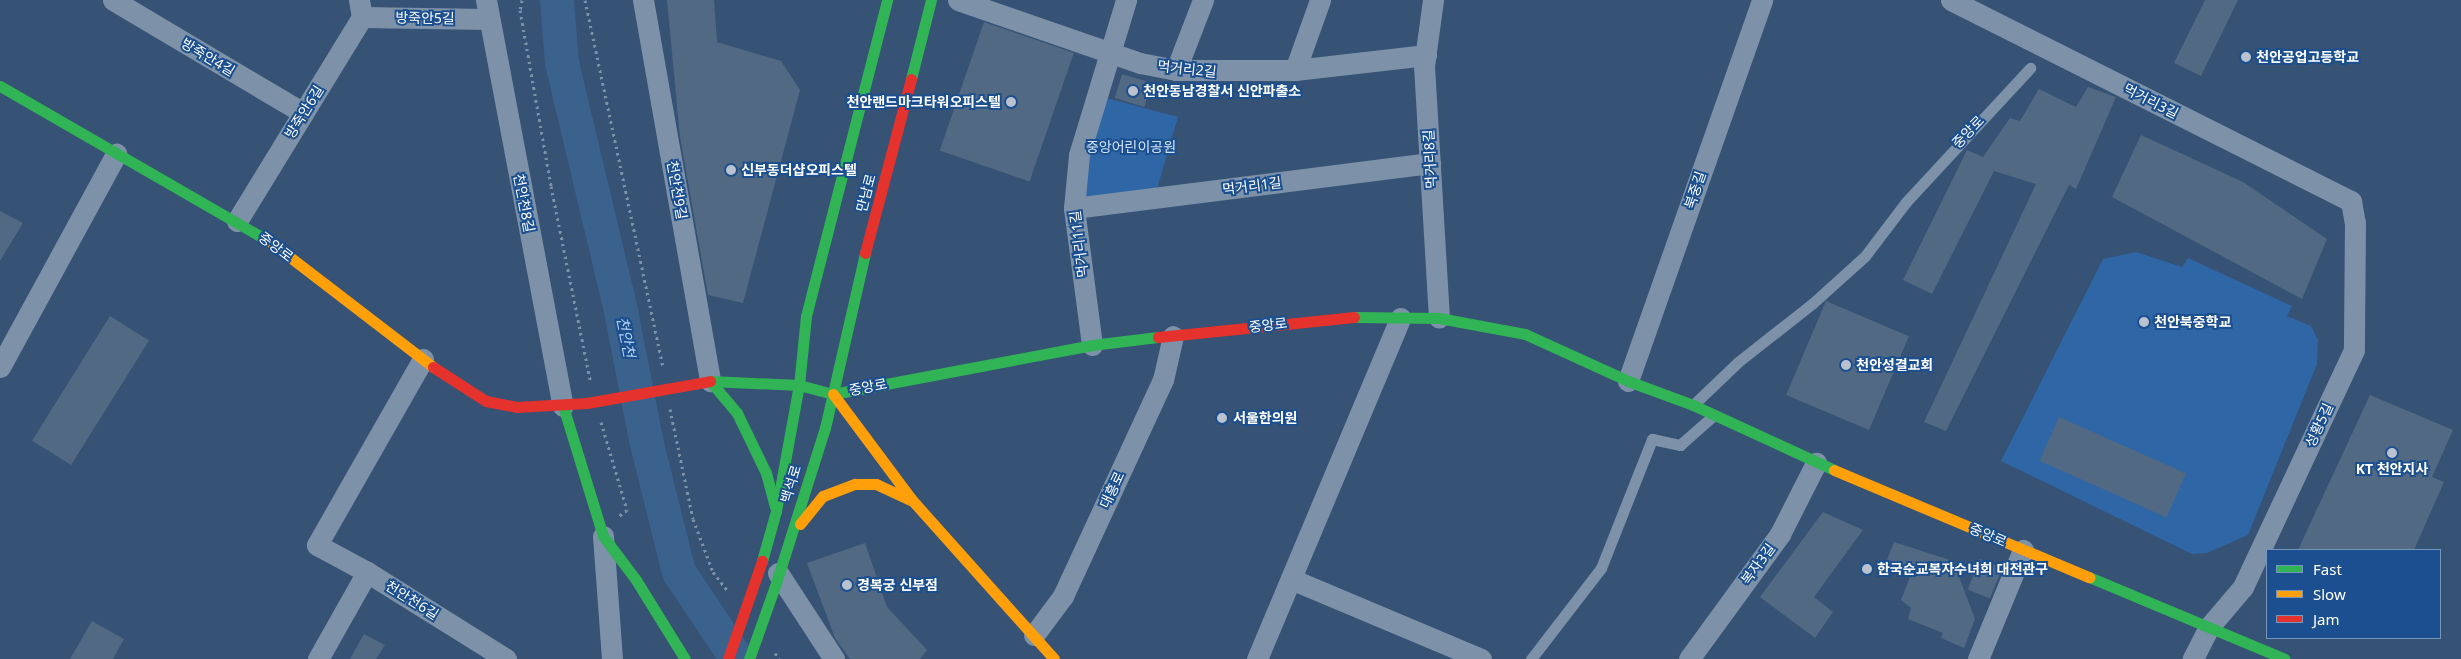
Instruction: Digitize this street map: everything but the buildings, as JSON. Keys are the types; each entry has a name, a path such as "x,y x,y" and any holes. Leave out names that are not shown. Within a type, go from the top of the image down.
{"street":[{"name":"방죽안4길","path":"113,0 303,113"},
{"name":"천안천9길","path":"643,0 710,380"},
{"name":"만남로","path":"799,385 806,316 886,0"},
{"name":"만남로","path":"833,394 846,326 932,0"},
{"name":"먹거리2길","path":"958,0 1110,52 1176,70 1295,70 1426,55"},
{"name":"먹거리11길","path":"1092,345 1074,208 1079,155 1126,0"},
{"path":"1176,70 1203,0"},
{"path":"1295,70 1320,0"},
{"name":"먹거리8길","path":"1433,0 1426,55 1439,318"},
{"name":"북중길","path":"1628,381 1762,0"},
{"name":"먹거리3길","path":"1951,0 2351,201"},
{"name":"방죽안6길","path":"237,221 303,113 360,8"},
{"name":"방죽안5길","path":"360,8 486,10"},
{"name":"천안천8길","path":"486,10 563,406"},
{"name":"중앙로","path":"0,86 116,154 255,231 423,359 486,401 516,407 563,406 710,380"},
{"path":"0,367 116,154"},
{"name":"먹거리1길","path":"1074,208 1430,163"},
{"name":"성황5길","path":"2193,659 2209,627 2243,587 2354,350 2356,223 2351,201"},
{"path":"827,234 834,256"},
{"path":"849,262 857,258 868,243"},
{"name":"중앙로","path":"833,394 1092,345 1335,317 1439,318 1525,334 1628,381 1693,405 1816,463 2285,659"},
{"path":"1257,659 1400,318"},
{"name":"대흥로","path":"1034,635 1063,596 1163,380 1173,336"},
{"name":"천안천6길","path":"423,359 317,545 366,572 506,659"},
{"path":"710,380 799,385 833,394 912,500 1054,659"},
{"path":"710,380 737,413 766,473 776,511"},
{"name":"백석로","path":"772,572 776,511 799,385"},
{"name":"백석로","path":"772,572 789,542 833,394"},
{"path":"563,406 603,536 612,659"},
{"name":"복자3길","path":"1689,659 1780,534 1816,463"},
{"path":"789,542 808,510 824,496 841,488 856,484 876,484 912,500"},
{"path":"603,536 636,580 685,659"},
{"path":"1978,659 2023,550"},
{"path":"318,659 366,572"},
{"path":"728,659 772,572"},
{"path":"749,659 772,572"},
{"path":"772,572 834,659"},
{"path":"1291,579 1481,659"}],"lane":[{"name":"중앙로","path":"1693,405 1738,362 1813,303 1865,256 1906,202 2030,68"},
{"path":"1531,659 1601,568 1652,439 1680,444 1714,415"}],"path":[{"path":"522,0 520,10 551,186 592,386"},
{"path":"585,0 664,372"},
{"path":"669,401 693,519"},
{"path":"598,413 627,510 603,536"}],"green space":[{"name":"중앙어린이공원","path":"1106,98 1178,117 1157,189 1086,199 1084,177"},
{"path":"2136,252 2182,267 2188,258 2292,306 2287,316 2311,326 2318,340 2317,364 2248,535 2207,553 2192,554 2001,461 2103,259"}],"waterway":[{"name":"천안천","path":"557,0 562,63 621,311 646,440 679,572 737,659"}],"traffic: fast":[{"path":"762,561 776,511 799,385 806,316 887,0"},
{"path":"911,79 931,0"},
{"path":"0,86 269,241"},
{"path":"776,583 825,428 865,253"},
{"path":"1354,317 1439,318 1525,334 1628,381 1693,405 1834,470"},
{"path":"710,381 799,385 833,394 1092,345 1158,337"},
{"path":"710,381 737,413 766,473 775,507"},
{"path":"563,406 603,536 636,580 685,659"},
{"path":"2089,577 2285,659"},
{"path":"749,659 776,583"}],"traffic: slow":[{"path":"269,241 433,367"},
{"path":"833,394 912,500 1054,659"},
{"path":"1834,470 2089,577"},
{"path":"800,524 823,496 855,484 876,484 911,500"}],"traffic: jam":[{"path":"865,253 911,79"},
{"path":"1158,337 1354,317"},
{"path":"433,367 486,401 516,407 587,403"},
{"path":"587,403 710,381"},
{"path":"728,659 762,561"}],"place":[{"name":"천안공업고등학교","path":"2246,57"},
{"name":"천안동남경찰서 신안파출소","path":"1133,91"},
{"name":"천안랜드마크타워오피스텔","path":"1011,102"},
{"name":"신부동더샵오피스텔","path":"731,170"},
{"name":"천안북중학교","path":"2144,322"},
{"name":"천안성결교회","path":"1846,365"},
{"name":"서울한의원","path":"1222,418"},
{"name":"KT 천안지사","path":"2392,453"},
{"name":"한국순교복자수녀회 대전관구","path":"1867,569"},
{"name":"경복궁 신부점","path":"847,585"}]}
